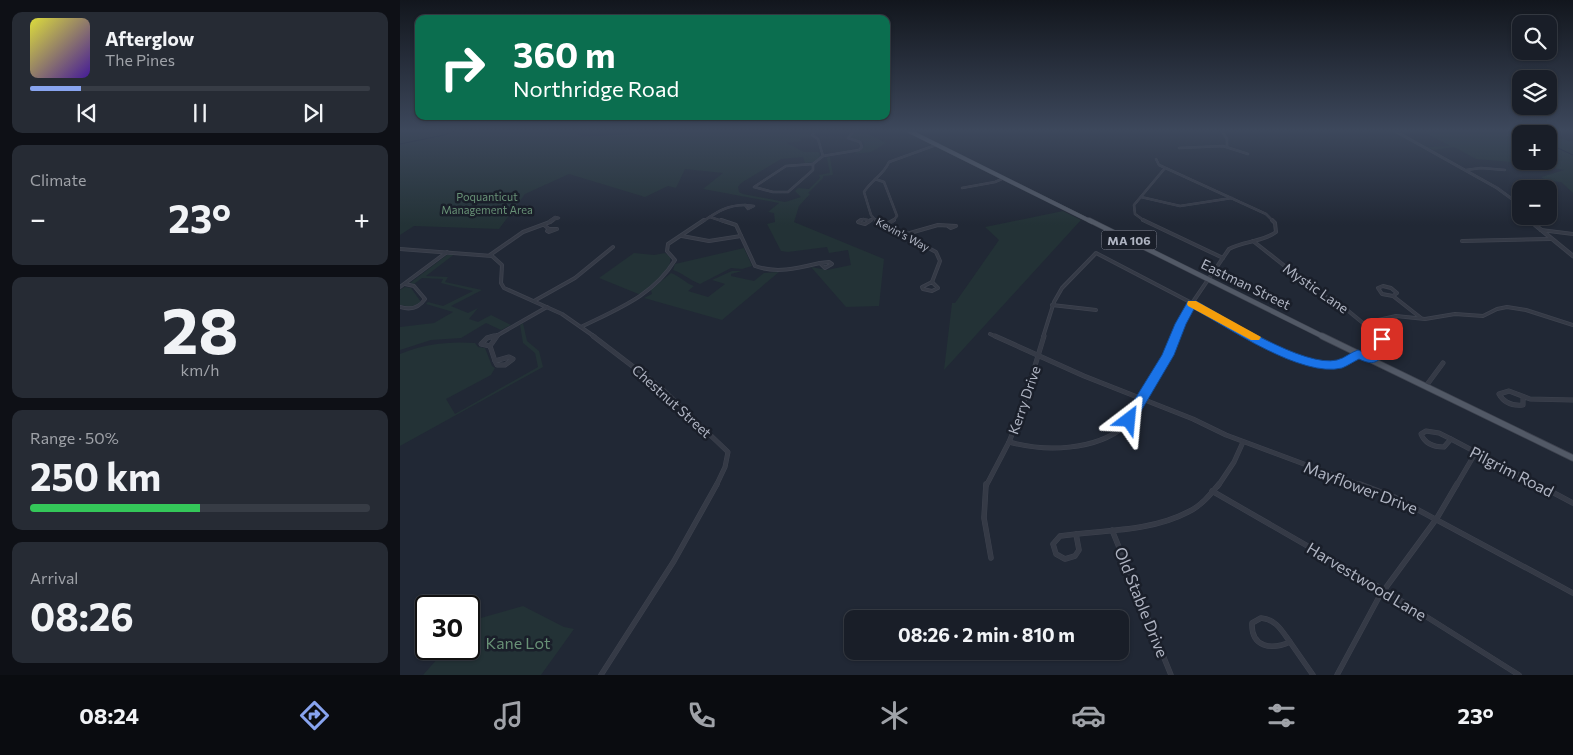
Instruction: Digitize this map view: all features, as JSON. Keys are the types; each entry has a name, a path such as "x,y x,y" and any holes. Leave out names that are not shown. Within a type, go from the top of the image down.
{"main road":[{"name":"Eastman Street","path":"972,162 1358,354 1573,458"}],"street":[{"name":"Kevin's Way","path":"890,162 884,173 867,186 864,194 874,219 883,226 930,248 938,255 939,263 932,282"},
{"path":"1009,442 1026,447 1041,448 1092,442 1108,438 1125,426 1168,355 1180,324 1231,247 1274,234 1277,228 1275,223 1266,214 1156,162"},
{"path":"1452,162 1506,194 1512,202"},
{"path":"813,164 813,170 788,192 778,193 754,187 786,166 813,164"},
{"path":"1165,168 1133,208 1135,214 1140,220 1223,258"},
{"path":"1466,170 1477,168 1505,170"},
{"path":"962,188 995,182 1004,178"},
{"path":"874,179 884,182 897,216 894,221 883,226"},
{"path":"1141,197 1180,206 1233,198"},
{"path":"580,327 640,297 665,276 675,260 667,251 668,244 723,208 733,205 745,205"},
{"path":"709,217 736,225 755,266 761,270 820,263"},
{"path":"868,220 874,219"},
{"path":"400,250 489,255 523,232 550,222"},
{"path":"544,225 549,229"},
{"path":"1534,225 1573,256"},
{"path":"903,235 921,228 948,226"},
{"path":"1540,230 1561,231 1573,234"},
{"path":"682,236 709,241 742,236"},
{"path":"1462,241 1551,239"},
{"name":"Mystic Lane","path":"1252,241 1319,293 1339,303 1381,337 1384,343 1382,349 1371,360"},
{"path":"534,301 576,278 613,247"},
{"path":"400,287 447,252"},
{"name":"Kerry Drive","path":"991,558 984,518 985,492 988,479 1009,442 1021,412 1039,356 1052,305 1062,288 1096,253 1192,304"},
{"name":"Chestnut Street","path":"489,255 502,265 502,286 562,314 629,362 661,388 723,447 729,457 725,470 685,543 601,675"},
{"name":"Kevin's Way","path":"932,282 938,285 937,289 930,291 923,289 923,285 932,282"},
{"path":"400,307 413,308 424,302 425,299 414,286 405,284"},
{"path":"1393,296 1397,294 1393,289 1384,286 1378,288 1382,294 1393,296 1421,318"},
{"path":"1192,304 1302,361 1320,365 1334,365 1348,361 1358,354"},
{"path":"1052,305 1096,310"},
{"path":"490,346 481,344 487,338 498,335 548,307"},
{"path":"1364,323 1396,316 1421,318 1455,314 1483,316 1497,309 1512,307 1573,324"},
{"name":"Mayflower Drive","path":"990,334 1243,442 1382,492 1437,518 1573,593"},
{"path":"490,346 498,335"},
{"path":"490,346 496,365 500,366 511,363 513,360 509,357 495,360"},
{"path":"1426,387 1443,363"},
{"path":"1522,398 1523,405 1514,406 1502,400 1499,394 1502,391 1509,391 1522,398 1573,400"},
{"name":"Pilgrim Road","path":"1451,440 1446,446 1438,447 1425,441 1422,434 1424,431 1431,431 1451,440 1573,503"},
{"path":"1076,534 1079,547 1075,556 1065,559 1056,554 1052,547 1056,539 1076,534 1169,520 1182,515 1200,504 1212,491 1234,463 1243,442"},
{"path":"1337,675 1384,590 1437,518 1476,452"},
{"name":"Harvestwood Lane","path":"1212,491 1384,590 1519,675"},
{"name":"Old Stable Drive","path":"1112,529 1171,675"},
{"path":"1290,642 1274,647 1262,644 1253,634 1252,623 1258,618 1270,619 1278,625 1290,642 1312,675"}],"green space":[{"name":"Poquanticut Management Area","path":"400,162 775,162 741,183 738,187 739,192 785,202 801,197 795,191 798,188 809,189 820,178 819,175 830,173 828,162 831,162 833,175 823,176 808,193 810,194 799,206 794,222 884,259 879,306 846,307 811,267 827,270 851,265 848,250 829,253 827,247 788,252 781,251 767,224 775,222 774,213 768,212 779,203 703,189 723,173 685,169 676,188 668,186 645,197 569,174 525,194 499,229 414,226 400,235"},
{"path":"1557,162 1573,162 1573,193 1557,180 1546,180 1541,177 1564,170 1557,169"},
{"path":"1063,211 1081,220 944,370 952,303 955,303 999,240 985,227"},
{"path":"744,248 752,266 742,269 731,268 700,284 673,270 675,264"},
{"path":"456,253 426,276 448,277 445,282 482,290 451,306 468,313 478,308 469,319 478,322 491,315 511,325 501,330 486,323 461,338 431,340 400,350 400,327 434,323 453,312 426,304 428,302 443,306 473,291 441,283 443,279 422,278 414,284 410,283 447,255"},
{"path":"634,253 654,255 665,253 670,257 670,263 665,273 641,295 599,278"},
{"path":"732,271 742,271 731,274 731,276 754,281 764,273 779,272 722,320 644,298 652,294 651,290 671,273 694,286 688,291 708,297 725,284 712,280"},
{"path":"405,287 411,288 421,302 411,307 400,305 400,290"},
{"path":"523,323 527,341 539,351 543,367 400,446 400,354 427,346 456,342 475,343 478,347 485,348 492,366 495,368 491,375 446,399 455,414 538,367 535,353 523,343 520,325"},
{"name":"Kane Lot","path":"523,606 564,627 574,629 541,675 423,675 436,660 480,660 480,618"}],"slow traffic":[{"path":"1192,304 1255,337"}],"route":[{"path":"1129,420 1168,355 1180,324 1192,304 1287,354 1314,364 1340,364 1358,354 1371,360 1382,349 1384,343 1382,339"}]}
